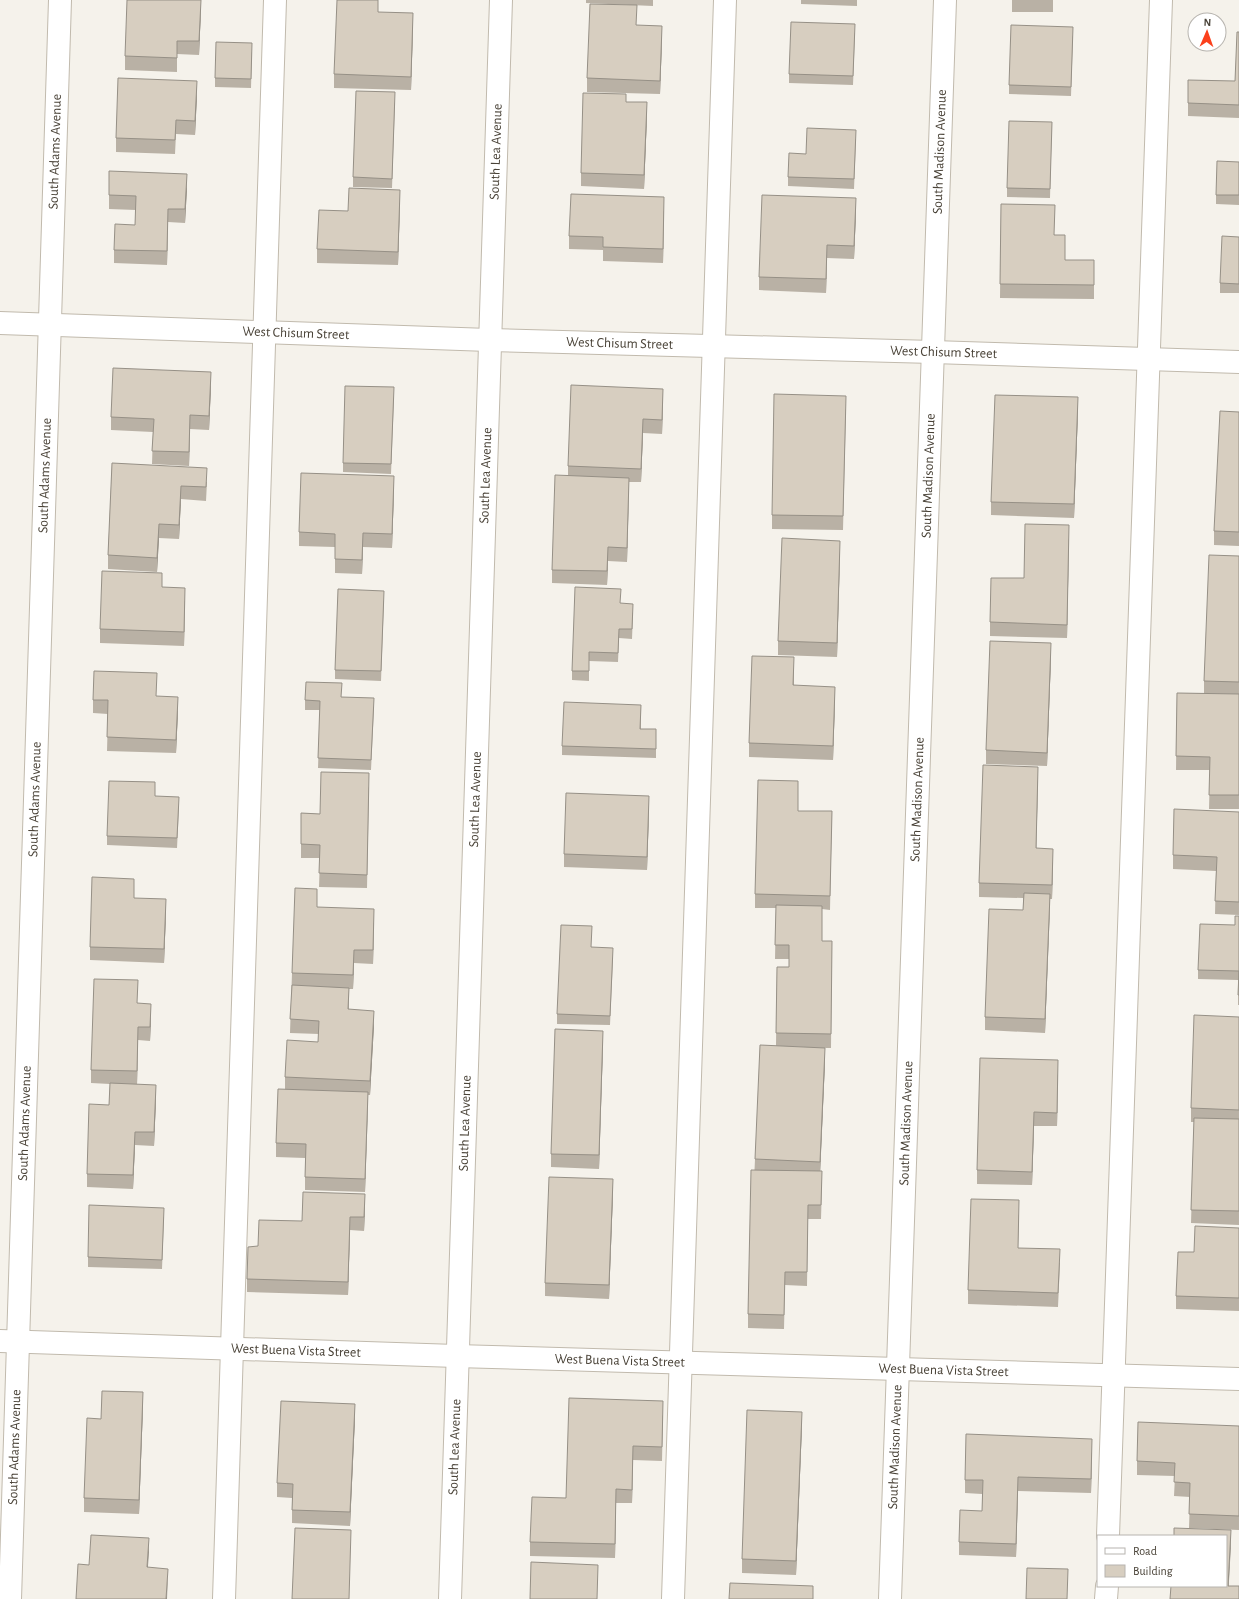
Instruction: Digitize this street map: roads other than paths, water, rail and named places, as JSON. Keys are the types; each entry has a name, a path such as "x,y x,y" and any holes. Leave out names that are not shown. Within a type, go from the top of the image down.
{"street":[{"name":"South Adams Avenue","path":"10,1599 10,1342 50,325 60,0"},
{"path":"224,1599 275,0"},
{"name":"South Lea Avenue","path":"450,1599 456,1356 501,0"},
{"path":"673,1599 725,0"},
{"name":"South Madison Avenue","path":"890,1599 944,0"},
{"path":"1108,1535 1161,0"},
{"name":"West Chisum Street","path":"0,323 489,340 1239,362"},
{"name":"West Buena Vista Street","path":"10,1342 1239,1378"},
{"path":"1106,1599 1107,1587"}]}
